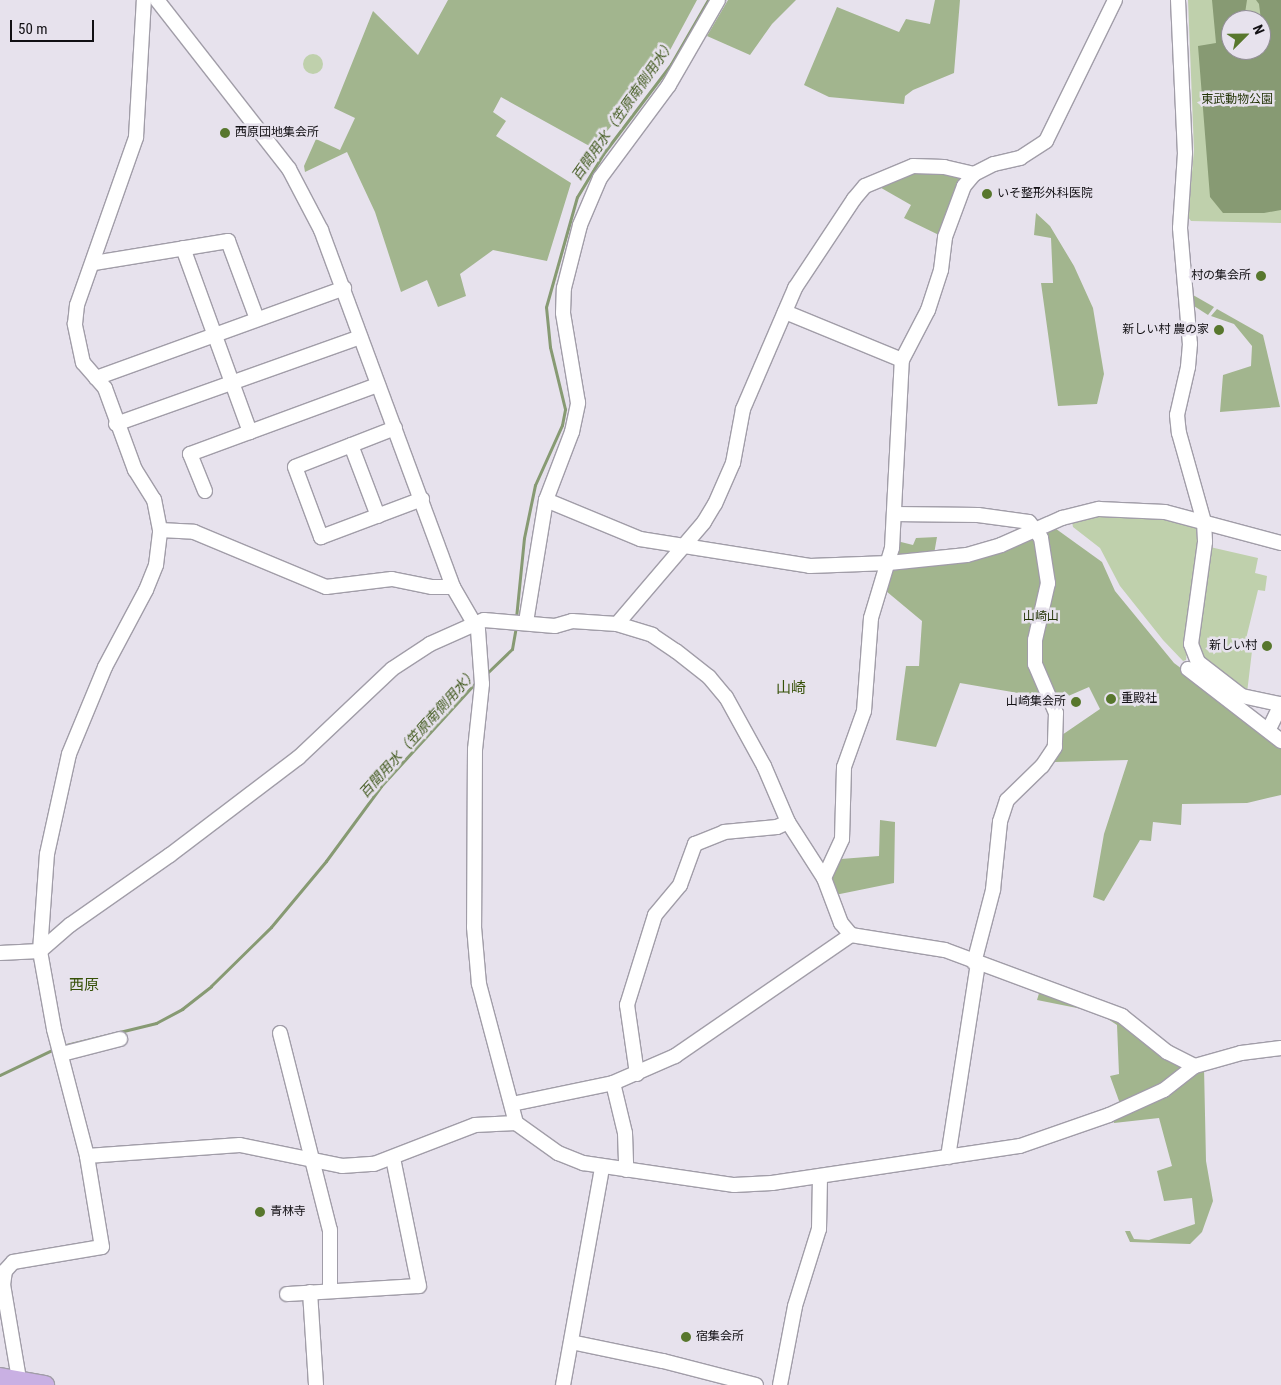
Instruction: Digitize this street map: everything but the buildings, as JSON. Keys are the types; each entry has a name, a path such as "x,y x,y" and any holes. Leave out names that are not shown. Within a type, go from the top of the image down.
{"main road":[{"path":"0,1376 20,1382 45,1385"}],"street":[{"path":"20,1382 2,1285 5,1271 13,1262 102,1247 87,1156 54,1029 40,951 47,854 69,754 105,668 146,590 156,565 160,530 154,500 135,470 116,424 105,388 84,363 75,324 77,305 94,263 136,137 144,0"},
{"path":"157,0 289,169 322,230 453,587 464,610 478,630 482,684 475,749 474,927 478,984 516,1123"},
{"path":"526,622 546,500 572,432 578,403 563,313 564,288 580,225 600,178 669,85 718,0"},
{"path":"824,878 842,839 844,767 864,710 871,618 889,563 894,514 893,484 902,360 928,310 941,270 945,237 964,186 974,174 994,164 1020,158 1046,141 1115,0"},
{"path":"1178,0 1185,153 1180,228 1190,344 1188,367 1178,415 1179,433 1204,522 1205,542 1191,632 1192,654 1198,662 1242,696 1281,704 1269,729"},
{"path":"616,624 682,548 715,504 733,463 743,409 785,312 815,256 865,186 913,166 944,167 974,174"},
{"path":"94,263 228,241 257,319"},
{"path":"183,248 250,432"},
{"path":"96,378 344,288"},
{"path":"785,312 902,360"},
{"path":"116,424 360,337"},
{"path":"205,490 190,454 378,385"},
{"path":"395,428 295,467 321,537 422,499"},
{"path":"351,446 378,516"},
{"path":"546,500 626,535 682,548 794,565 889,563 982,552 1074,514 1099,509 1149,509 1281,543"},
{"path":"894,514 978,515 1029,522 1037,530 1041,538 1048,583 1036,640 1035,664 1056,714 1055,747 1042,766 1007,800 1000,822 993,890 976,964 948,1157"},
{"path":"160,530 194,532 326,587 392,578 432,587 453,587"},
{"path":"0,953 40,951 70,925 170,855 298,758 392,669 430,644 474,622 526,622 555,626 572,621 616,624 652,635 709,677 726,697 764,766 788,822 824,878 841,923 851,936"},
{"path":"1188,669 1269,729 1281,741"},
{"path":"637,1074 627,1006 655,915 680,885 695,844 724,832 777,827 788,822"},
{"path":"512,1104 613,1083 676,1056 851,936 945,950 976,964 1122,1016 1167,1052 1195,1066"},
{"path":"280,1033 330,1230 330,1290"},
{"path":"62,1054 120,1039"},
{"path":"87,1156 240,1144 342,1166 374,1164 475,1125 516,1123 558,1153 602,1168 734,1185 820,1178 1020,1146 1109,1114 1164,1090 1195,1066 1234,1054 1281,1048"},
{"path":"613,1083 625,1132 626,1170"},
{"path":"287,1294 418,1286 393,1158"},
{"path":"563,1385 602,1168"},
{"path":"780,1385 795,1306 813,1255 820,1224 820,1178"},
{"path":"310,1292 316,1385"},
{"path":"571,1342 663,1360 756,1385"}],"green space":[{"path":"448,0 697,0 662,65 593,148 501,97 493,112 506,121 496,136 571,183 547,261 493,250 460,274 466,296 438,307 427,280 401,292 375,212 347,152 305,172 304,166 316,139 340,150 355,118 334,108 373,11 418,55"},
{"path":"728,0 796,0 772,24 750,55 707,36"},
{"path":"935,0 960,0 954,73 913,90 905,96 904,104 829,97 804,85 837,7 899,32 906,19 930,24"},
{"name":"東武動物公園","path":"1188,0 1281,0 1281,223 1191,221 1188,217 1194,150"},
{"path":"313,54 320,57 323,64 320,71 313,74 306,71 303,64 306,57"},
{"path":"913,171 943,171 960,176 956,206 941,236 904,218 911,205 876,185"},
{"path":"1036,213 1050,226 1074,266 1093,308 1104,374 1097,404 1058,406 1041,283 1053,283 1051,238 1034,235"},
{"path":"1193,295 1214,307 1208,315 1194,306"},
{"path":"1217,309 1263,335 1280,407 1220,412 1223,375 1251,366 1252,346 1234,324 1211,316"},
{"path":"1102,515 1165,518 1196,527 1198,547 1186,660 1183,661 1163,640 1120,586 1100,548 1073,527 1072,522"},
{"name":"山崎山","path":"1052,526 1102,562 1115,591 1174,663 1266,732 1281,748 1281,795 1247,803 1182,804 1181,825 1153,822 1151,841 1140,840 1104,901 1093,897 1104,834 1128,760 1055,762 1052,758 1061,745 1062,735 1100,709 1089,687 1059,700 960,683 936,747 896,740 906,666 919,666 922,621 886,591 890,572"},
{"path":"937,537 934,554 899,558 896,554 897,541 913,545 916,538"},
{"path":"1210,547 1258,558 1255,573 1267,576 1265,591 1258,590 1244,647 1252,651 1247,693 1198,653 1196,645"},
{"path":"880,820 895,822 894,883 835,895 830,879 841,859 879,856"},
{"path":"1040,990 1122,1020 1204,1067 1206,1161 1213,1201 1202,1232 1190,1244 1130,1242 1125,1231 1130,1231 1134,1239 1149,1240 1195,1224 1192,1198 1164,1201 1157,1171 1172,1166 1159,1118 1114,1123 1111,1117 1123,1112 1110,1076 1119,1074 1117,1025 1097,1012 1037,1000"}],"shaded area":[{"name":"東武動物公園","path":"1212,0 1247,0 1246,10 1221,10 1221,60 1271,60 1271,10 1260,10 1256,0 1281,0 1281,210 1264,213 1223,213 1210,197 1198,46 1216,43"}],"waterway":[{"name":"百間用水（笠原南側用水）","path":"516,618 524,538 535,485 562,425 565,409 550,347 546,307 577,197 603,154 671,64 708,0"},
{"name":"百間用水（笠原南側用水）","path":"486,674 512,649 516,627"},
{"name":"百間用水（笠原南側用水）","path":"62,1046 156,1023 182,1009 211,986 271,927 326,861 381,786 477,681"},
{"name":"百間用水（笠原南側用水）","path":"0,1075 56,1048"}],"place":[{"name":"西原団地集会所","path":"225,133"},
{"name":"いそ整形外科医院","path":"987,194"},
{"name":"村の集会所","path":"1261,276"},
{"name":"新しい村 農の家","path":"1219,330"},
{"name":"新しい村","path":"1267,646"},
{"name":"重殿社","path":"1111,699"},
{"name":"山崎集会所","path":"1076,702"},
{"name":"青林寺","path":"260,1212"},
{"name":"宿集会所","path":"686,1337"}],"district":[{"name":"山崎","path":"791,689"},
{"name":"西原","path":"84,986"}]}
